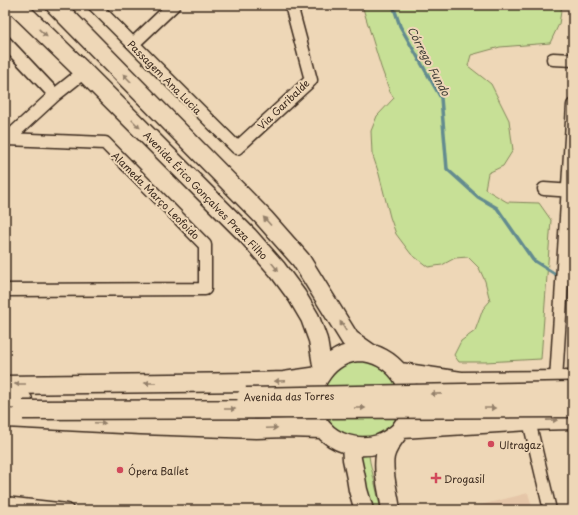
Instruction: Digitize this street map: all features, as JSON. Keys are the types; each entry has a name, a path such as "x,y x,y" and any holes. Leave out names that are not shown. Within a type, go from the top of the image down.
{"main road":[{"name":"Avenida Érico Gonçalves Preza Filho","path":"15,5 248,236 276,269 296,296 310,318 318,340 321,374 313,389 311,403 315,417 328,433"},
{"path":"55,5 264,218 301,260 350,338 370,353 383,358 395,368 406,382 410,394 410,406 407,418 402,429 388,448 385,456 386,478 391,510"},
{"path":"5,385 284,381 321,374 331,362 352,353 370,353"},
{"path":"395,368 461,382 565,380"},
{"name":"Avenida das Torres","path":"5,411 23,405 573,391"},
{"name":"Avenida das Torres","path":"5,399 23,405 573,408"},
{"path":"5,418 248,429 288,428 328,433 343,443 351,446 380,444 392,438 402,429 529,421 573,420"},
{"path":"351,446 358,490 364,510"}],"street":[{"name":"Passagem Ana Lucia","path":"94,5 237,148"},
{"path":"133,44 174,5"},
{"name":"Via Garibalde","path":"237,148 311,80 291,5"},
{"path":"5,42 54,95"},
{"path":"553,59 573,60"},
{"path":"6,140 54,95 84,72"},
{"path":"565,380 573,105"},
{"name":"Alameda Março Leofoido","path":"5,290 205,289 205,245 105,143 6,140"},
{"path":"544,189 570,191"},
{"path":"529,421 550,510"},
{"path":"5,503 67,510"}],"shaded area":[{"path":"528,493 533,510 462,510"}],"green space":[{"path":"362,5 562,5 559,24 550,43 500,47 471,55 468,66 491,84 509,120 513,150 503,166 488,173 485,189 507,202 539,203 551,220 541,359 459,362 454,355 461,341 475,331 483,309 490,301 485,281 479,268 468,257 455,258 442,265 428,267 411,254 396,234 372,153 371,131 377,116 394,98 390,92 381,67"},
{"path":"367,360 397,377 400,419 381,437 358,440 340,433 332,425 326,415 324,392 328,381 341,367 356,361"},
{"path":"360,452 372,453 369,456 381,510 370,510"}],"waterway":[{"name":"Córrego Fundo","path":"393,5 400,26 441,98 447,169 478,197 497,208 533,260 560,277"},
{"name":"Córrego Fundo","path":"565,279 573,280"}],"place":[{"name":"Ultragaz","path":"491,444"},
{"name":"Ópera Ballet","path":"120,470"},
{"name":"Drogasil","path":"436,478"}]}
